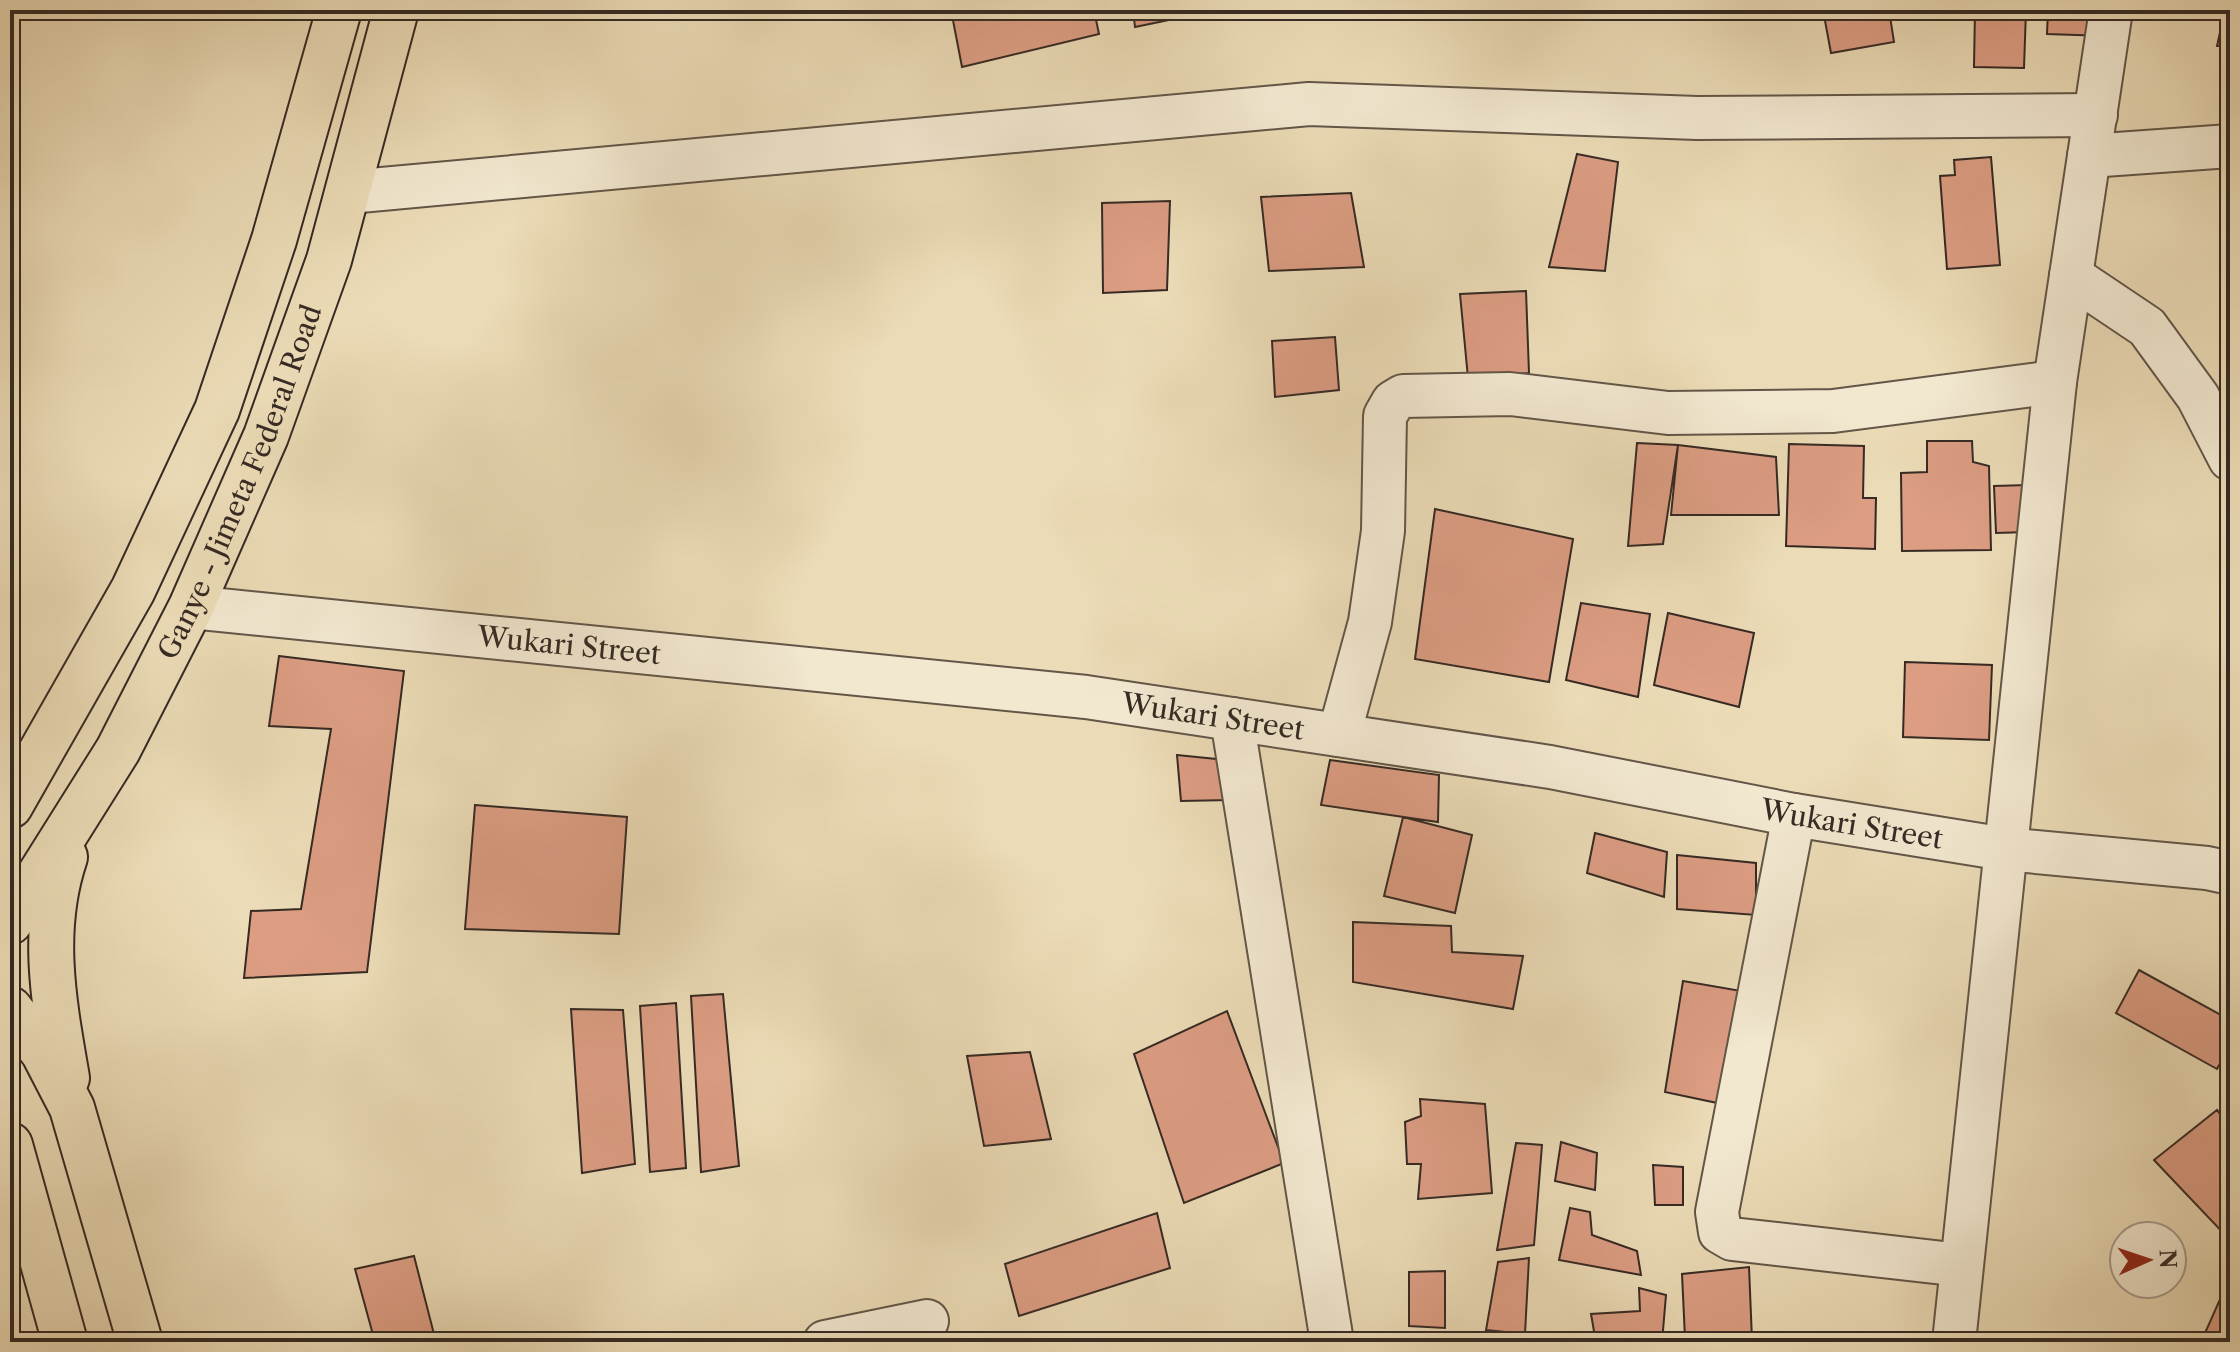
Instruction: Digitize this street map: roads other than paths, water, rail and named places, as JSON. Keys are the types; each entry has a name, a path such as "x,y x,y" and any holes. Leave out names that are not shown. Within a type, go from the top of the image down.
{"main road":[{"name":"Ganye - Jimeta Federal Road","path":"10,806 133,590 217,410 274,240 339,10"},
{"name":"Ganye - Jimeta Federal Road","path":"10,922 118,750 191,607 266,436 329,260 396,10"},
{"path":"80,813 58,878 49,953 72,1108 140,1342"},
{"path":"10,1009 43,1052 72,1108"},
{"path":"10,1145 65,1342"},
{"path":"10,1224 51,1291"}],"street":[{"path":"1954,1342 2055,382 2111,10"},
{"path":"349,192 1309,104 1697,118 1983,113 2096,115"},
{"path":"2089,156 2230,146"},
{"path":"2071,276 2147,327 2198,397 2230,459"},
{"path":"1339,735 1370,622 1383,531 1385,416 1393,402 1403,396 1510,394 1668,413 1833,411 2055,382"},
{"name":"Wukari Street","path":"191,607 1086,697 1550,767 1794,815 2005,849 2207,868 2230,873"},
{"path":"1232,719 1332,1342"},
{"path":"1794,815 1717,1212 1720,1232 1732,1239 1961,1265"},
{"path":"825,1342 927,1321"}]}
